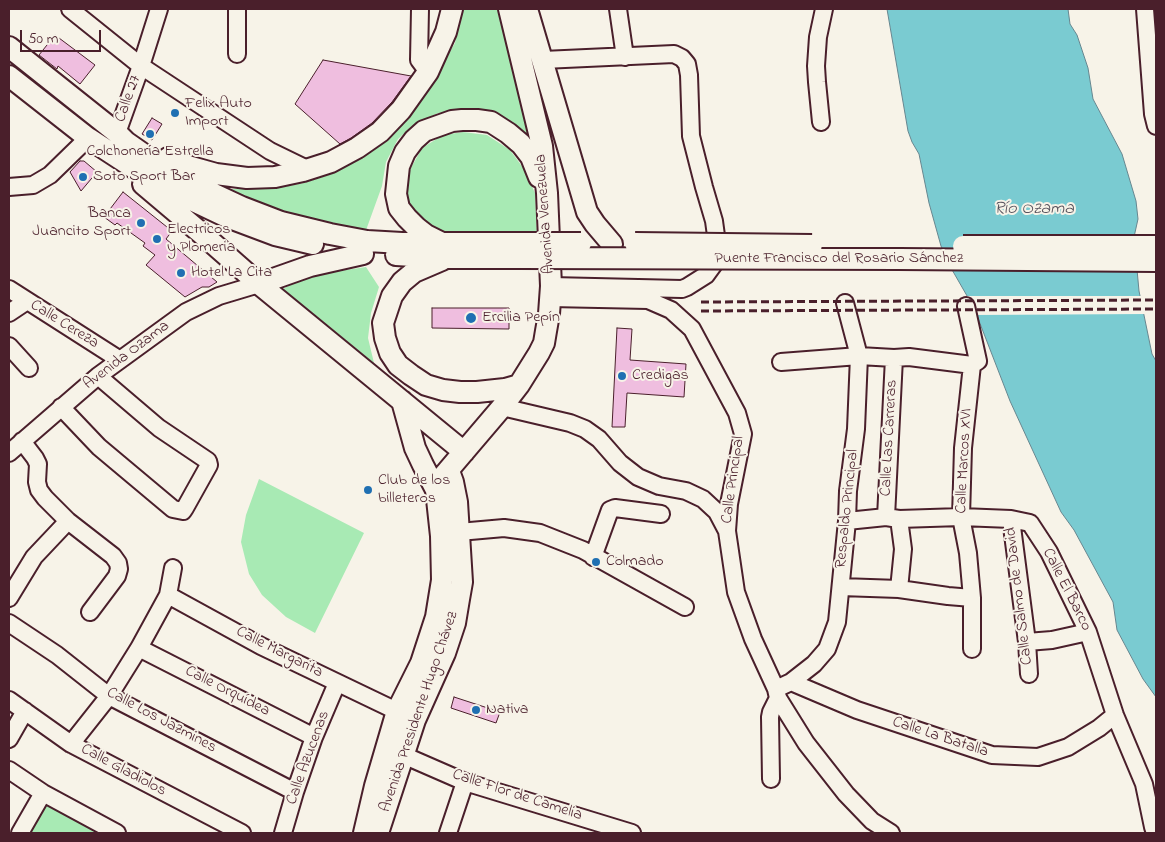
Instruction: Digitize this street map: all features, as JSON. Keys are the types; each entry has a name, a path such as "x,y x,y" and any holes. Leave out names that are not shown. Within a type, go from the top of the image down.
{"main road":[{"path":"117,133 191,168 216,174 246,178 275,177 303,172 331,162 357,148 380,132 400,110 428,72 446,32 452,9"},
{"name":"Avenida Venezuela","path":"509,9 542,146 547,194 550,292 549,314 544,343 519,385"},
{"path":"527,9 587,212 612,244"},
{"path":"9,47 126,142 159,165 197,186 242,207 281,222 330,234 367,241 402,243 444,250"},
{"path":"9,76 88,138 259,284 464,452"},
{"path":"444,250 407,218 399,208 396,194 399,166 405,152 424,131 462,120 491,122 521,144 531,157 547,194"},
{"path":"88,138 142,173 184,197 227,217 275,235 363,254"},
{"name":"Puente Francisco del Rosario Sánchez","path":"522,251 581,243 1156,246"},
{"path":"444,250 402,282 392,296 383,323 390,353 398,365 411,375 426,385 443,390 477,392 505,389 519,385"},
{"path":"259,284 310,266 363,254 444,250 522,251"},
{"name":"Puente Francisco del Rosario Sánchez","path":"522,251 899,259 1156,261"},
{"path":"436,490 439,481 519,385"},
{"path":"402,401 415,448 436,490"},
{"name":"Avenida Presidente Hugo Chávez","path":"378,833 403,755 445,653 455,623 462,582 457,502 453,482 448,471"},
{"name":"Avenida Presidente Hugo Chávez","path":"364,833 375,786 397,711 421,663 436,617 442,580 441,536 436,490"}],"street":[{"path":"70,9 141,66 270,151 308,170"},
{"name":"Calle 27","path":"117,133 159,9"},
{"path":"237,9 238,54"},
{"path":"420,9 419,60 428,72"},
{"path":"618,9 626,56"},
{"path":"821,122 816,66 818,38 824,9"},
{"path":"1145,9 1156,126"},
{"path":"543,60 674,54 682,58 687,64 689,75 691,136 714,221 717,243 714,264 706,275 682,289 550,292"},
{"path":"9,187 33,185 42,180 50,175 88,138"},
{"name":"Avenida Ozama","path":"13,447 98,376 186,312 219,296 259,284"},
{"name":"Calle Cereza","path":"9,289 120,360"},
{"name":"Calle Principal","path":"550,292 648,300 672,310 692,329 737,413 743,434 729,504 727,531 736,592 753,639 782,690 806,743 870,827 891,833"},
{"path":"9,313 26,301"},
{"name":"Respaldo Principal","path":"782,690 814,664 827,649 837,622 847,521 848,491 856,429 859,356 845,303"},
{"name":"Calle Marcos XVI","path":"966,306 978,360 972,365 963,448 961,517 968,553 972,598 972,649"},
{"path":"9,346 29,368"},
{"path":"781,362 859,356 909,357 972,365"},
{"name":"Calle Las Carreras","path":"894,358 893,518 903,549 899,589"},
{"path":"61,407 98,447 174,509 183,511 209,465 208,461 158,428 98,376"},
{"path":"502,407 570,423 585,429 599,439 620,463 638,477 652,484 686,491 703,499 717,512 727,531"},
{"path":"13,447 35,458 38,464 37,482 39,490 45,498 68,521 113,556 118,563 117,576 90,612"},
{"path":"593,557 610,510 615,508 661,514"},
{"name":"Calle El Barco","path":"847,521 961,517 1011,519 1030,523 1049,552 1088,632 1115,715 1144,784 1156,833"},
{"name":"Calle Salmo de David","path":"1011,519 1029,674"},
{"path":"9,598 34,557 68,521"},
{"path":"459,532 504,528 540,533 583,550 685,607"},
{"path":"72,744 109,696 139,648 168,595 174,568"},
{"path":"841,587 899,589 972,598"},
{"name":"Calle Margarita","path":"168,595 261,646 416,720"},
{"name":"Calle Los Jazmines","path":"9,624 58,655 109,696 295,792"},
{"path":"1026,642 1052,640 1088,632"},
{"name":"Calle Orquídea","path":"139,648 314,736"},
{"name":"Calle Azucenas","path":"283,833 314,736 337,683"},
{"path":"771,779 770,718 782,690"},
{"name":"Calle La Batalla","path":"782,690 866,713 992,755 1038,757 1068,747 1099,728 1115,715"},
{"name":"Calle Gladiolos","path":"9,700 72,744 242,833"},
{"path":"9,740 25,711"},
{"name":"Calle Flor de Camelia","path":"403,755 465,782 603,829 632,833"},
{"path":"9,770 42,793 117,833"},
{"path":"448,833 465,782"},
{"path":"20,833 42,793"}],"green space":[{"path":"461,9 498,9 528,135 504,121 464,111 438,113 412,126 398,139 386,162 382,186 365,233 282,215 218,187 229,189 270,189 304,183 334,173 364,156 382,140 429,87 455,43"},
{"path":"463,132 487,135 510,150 524,169 535,193 537,236 447,236 424,225 412,211 406,198 406,180 422,148 443,135"},
{"path":"366,267 379,287 371,313 368,338 374,363 283,289 293,283 325,273"},
{"path":"259,479 364,533 315,633 286,617 262,595 249,574 241,542 246,515"},
{"path":"43,796 111,833 22,833"}],"water":[{"name":"Río Ozama","path":"887,9 1068,9 1070,24 1077,35 1088,68 1093,99 1122,154 1136,201 1138,219 1134,237 1139,291 1152,354 1156,361 1156,697 1143,679 1117,630 1113,602 1074,530 1061,512 1010,401 974,308 951,268 941,246 929,203 919,154 908,131"}],"pier":[{"path":"964,296 1143,296 1147,314 974,315"}],"building":[{"path":"55,35 95,65 80,84 58,66 57,69 39,55"},
{"path":"323,60 411,76 392,102 372,123 340,144 295,104"},
{"path":"152,118 162,124 152,140 142,134"},
{"name":"Soto Sport Bar","path":"80,161 84,161 97,172 81,191 70,172"},
{"path":"123,192 172,231 166,239 217,282 209,287 202,287 185,297 146,265 155,255 143,246 145,243 117,223 115,225 104,217"},
{"name":"Ercilia Pepín","path":"432,308 509,308 509,329 432,328"},
{"path":"617,328 632,329 630,360 686,364 684,397 627,393 625,427 612,427"},
{"name":"Nativa","path":"454,697 500,712 496,723 451,708"}],"railway":[{"path":"701,302 1156,300"},
{"path":"701,311 1156,309"}],"place":[{"name":"Felix Auto Import","path":"175,113"},
{"name":"Colchonería Estrella","path":"150,134"},
{"name":"Soto Sport Bar","path":"83,177"},
{"name":"Banca Juancito Sport","path":"141,223"},
{"name":"Electricos y Plomeria","path":"157,239"},
{"name":"Hotel La Cita","path":"181,273"},
{"name":"Ercilia Pepín","path":"471,318"},
{"name":"Credigas","path":"622,376"},
{"name":"Club de los billeteros","path":"368,490"},
{"name":"Colmado","path":"596,562"},
{"name":"Nativa","path":"476,710"}]}
